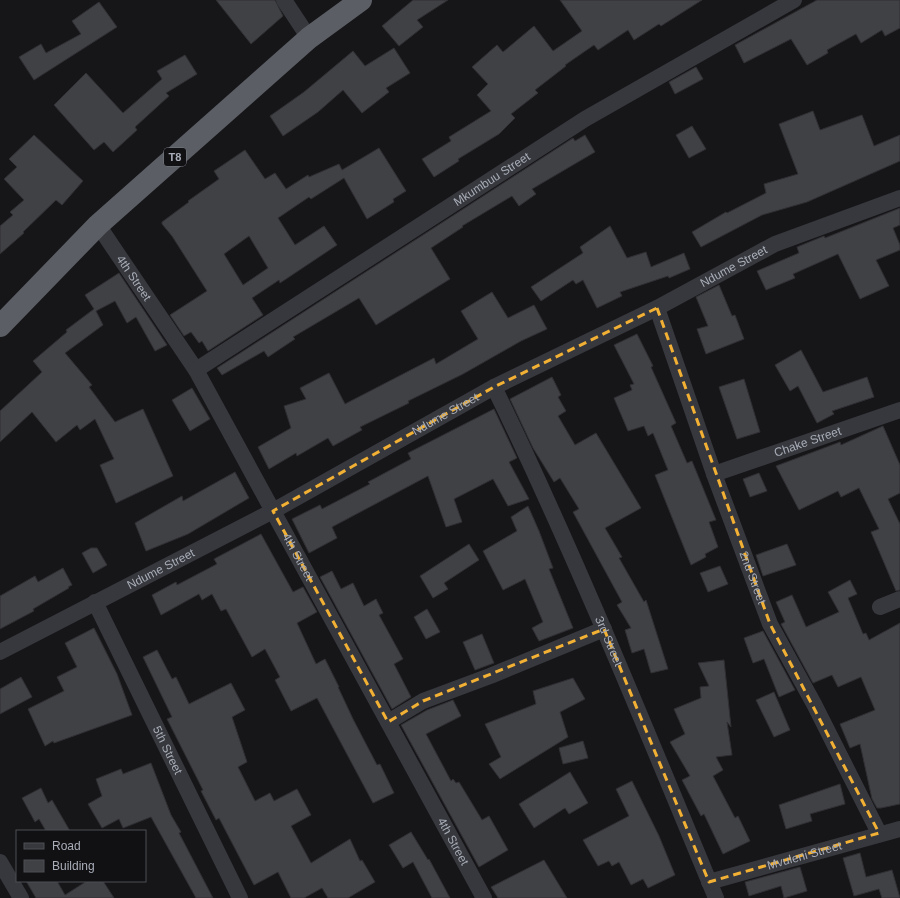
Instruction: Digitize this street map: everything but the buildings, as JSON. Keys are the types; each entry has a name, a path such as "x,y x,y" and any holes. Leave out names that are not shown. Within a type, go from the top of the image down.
{"highway":[{"name":"T8","path":"0,326 98,225 309,38 361,0"}],"street":[{"path":"284,0 309,38"},
{"name":"Mkumbuu Street","path":"196,370 585,119 794,0"},
{"name":"Ndume Street","path":"0,652 273,511 494,387 657,308 775,244 900,198"},
{"name":"4th Street","path":"98,225 196,370 484,898"},
{"name":"2nd Street","path":"657,308 714,474 770,624 814,704 879,833"},
{"name":"3rd Street","path":"494,387 538,478 604,629 716,898"},
{"name":"Chake Street","path":"714,474 900,410"},
{"path":"880,607 900,599"},
{"name":"5th Street","path":"95,602 240,898"},
{"path":"388,722 423,702 604,629"},
{"name":"Mvuleni Street","path":"709,882 900,828"},
{"path":"0,862 21,898"}],"highlighted area":[{"path":"657,308 770,624 879,833 709,882 604,629 423,701 388,722 273,511 494,387"}]}
